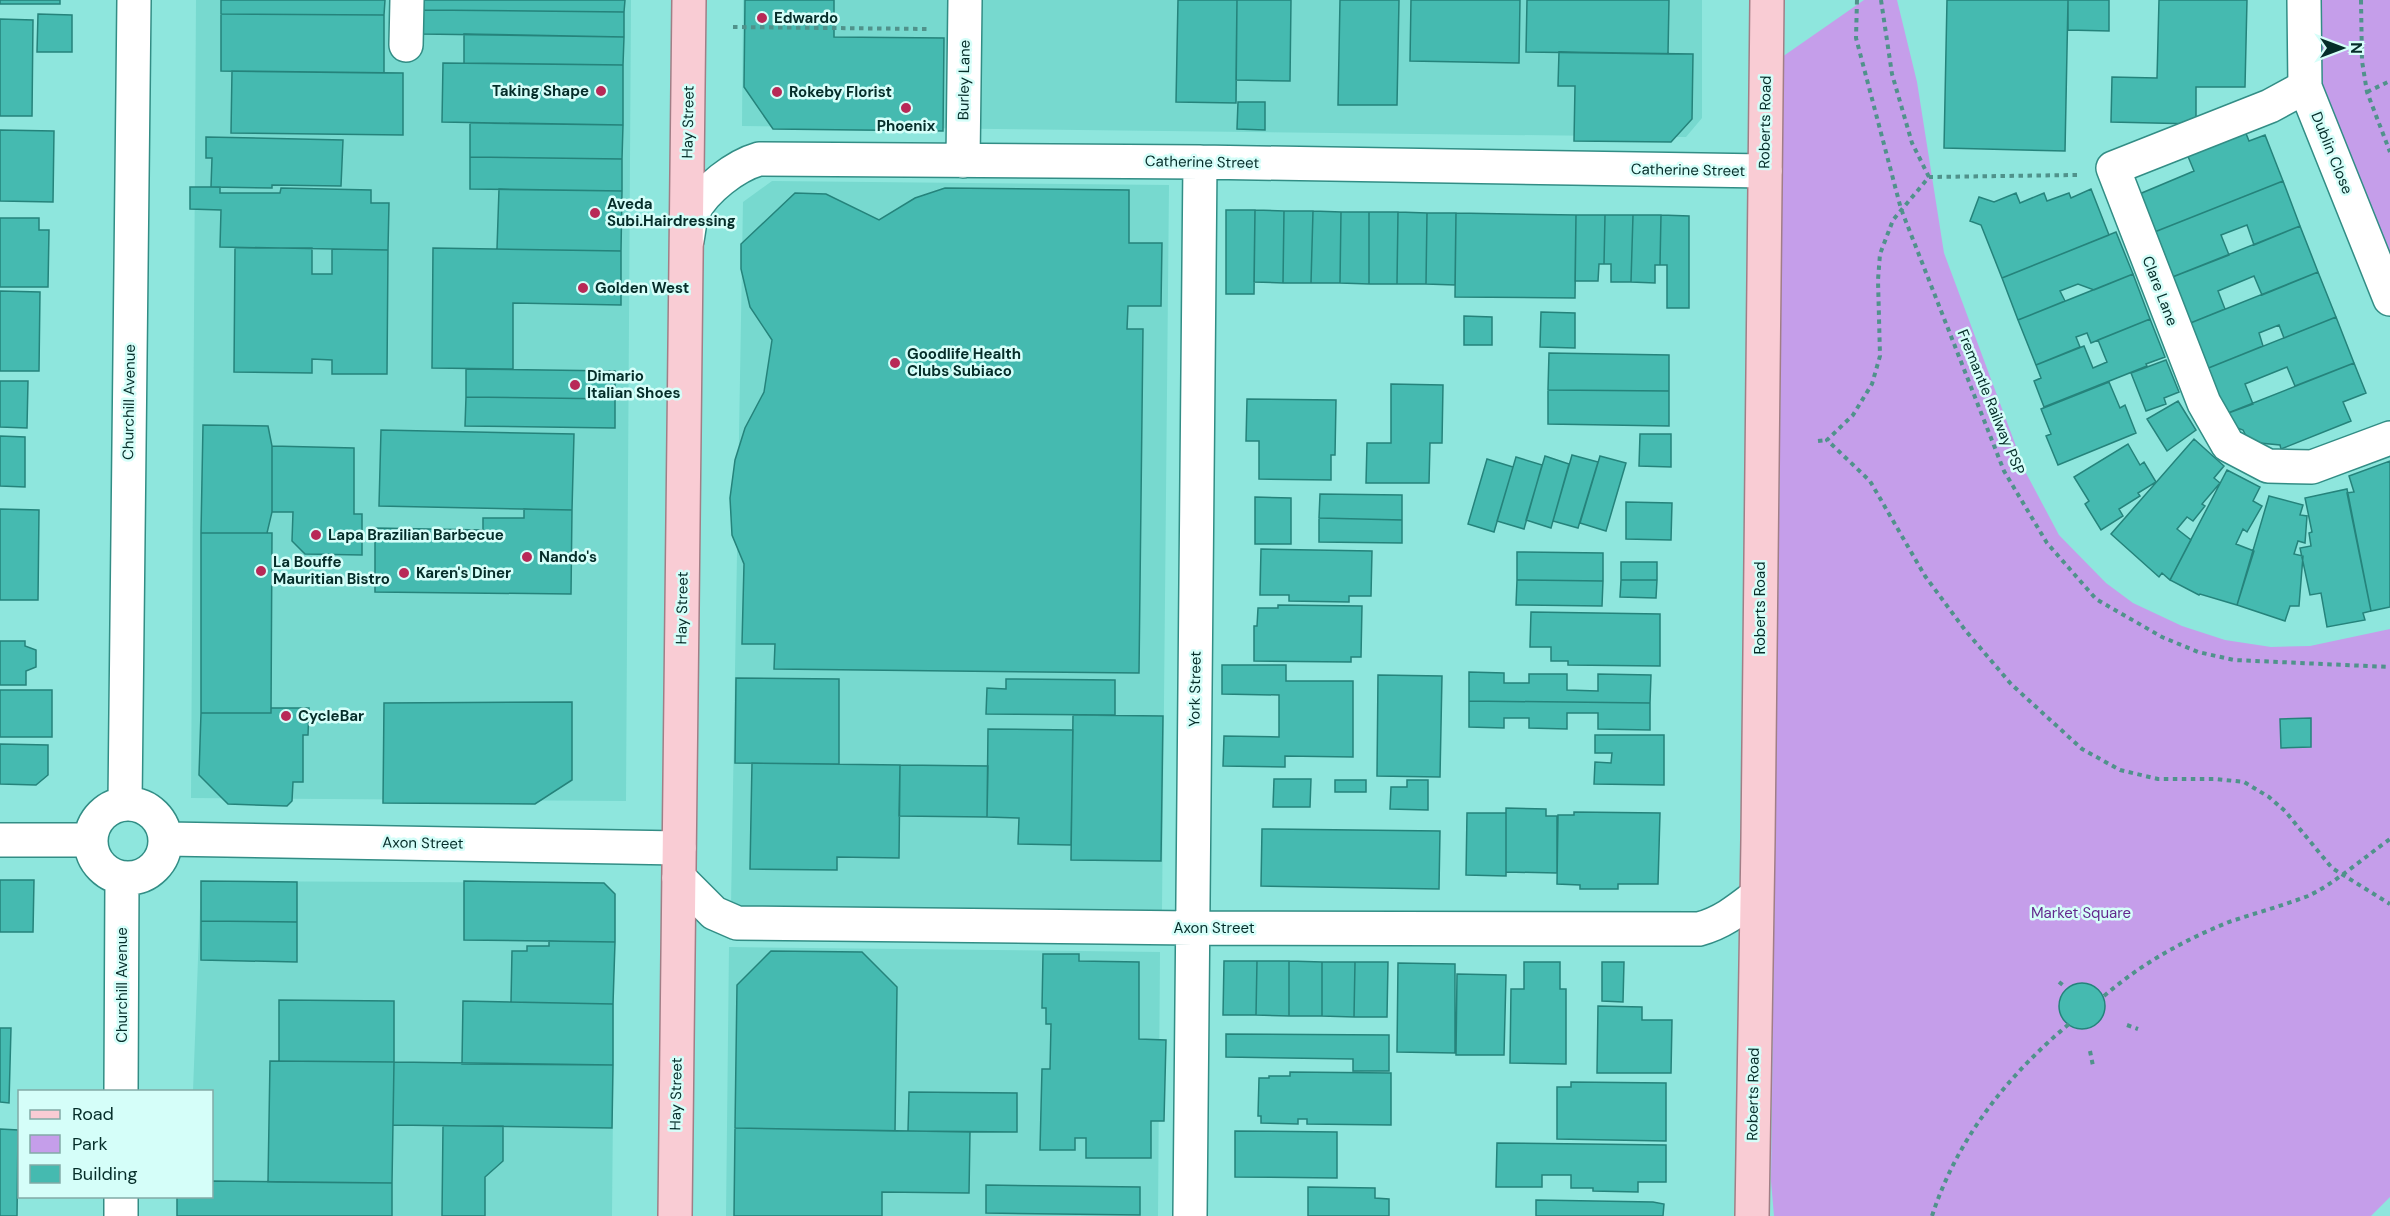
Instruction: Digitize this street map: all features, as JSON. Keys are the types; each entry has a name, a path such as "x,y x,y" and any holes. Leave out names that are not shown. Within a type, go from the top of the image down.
{"main road":[{"name":"Hay Street","path":"675,1216 689,0"},
{"name":"Roberts Road","path":"1752,1216 1767,0"}],"street":[{"name":"Churchill Avenue","path":"125,803 134,0"},
{"path":"406,45 407,0"},
{"name":"Dublin Close","path":"2304,0 2305,87 2390,299"},
{"name":"Burley Lane","path":"963,161 965,14"},
{"path":"2113,168 2270,106 2305,87"},
{"name":"Catherine Street","path":"686,245 691,220 699,204 723,178 759,159 1200,162 1765,171"},
{"name":"York Street","path":"1190,1216 1200,162"},
{"name":"Clare Lane","path":"2113,168 2204,403 2228,445 2268,466 2313,467 2390,438"},
{"path":"125,803 137,804 158,817 166,838 161,861 154,869 144,875 122,878 103,869 96,861 91,840 101,815 116,805 125,803"},
{"name":"Axon Street","path":"166,838 679,863 714,913 737,923 1193,928 1699,929 1713,926 1727,918 1756,896"},
{"path":"0,840 91,840"},
{"name":"Churchill Avenue","path":"121,1090 122,878"},
{"path":"121,1198 121,1216"}],"path":[{"name":"Fremantle Railway PSP","path":"1857,0 1856,38 1901,209 2004,471 2047,543 2096,599 2162,637 2198,652 2234,660 2390,668"},
{"path":"1881,0 1892,74 1912,143 1929,177"},
{"path":"2361,0 2361,61 2367,92 2390,152"},
{"path":"734,27 965,14"},
{"path":"2367,92 2390,81"},
{"path":"1818,441 1827,440 1853,414 1872,384 1880,356 1878,280 1880,254 1893,220 1929,177 2094,175 2113,168"},
{"path":"1827,440 1870,481 1925,576 1965,630 2011,684 2082,749 2120,770 2158,779 2216,779 2244,782 2285,810 2332,868 2390,904"},
{"path":"2103,996 2125,978 2174,947 2227,923 2307,896 2331,884 2341,874 2390,839"},
{"path":"2059,982 2064,986"},
{"path":"1932,1216 1939,1195 1965,1143 2000,1090 2035,1053 2069,1024"},
{"path":"2127,1025 2138,1029"},
{"path":"2090,1051 2092,1066"}],"shaded area":[{"path":"196,0 631,0 626,801 191,798"},
{"path":"743,0 1702,0 1702,118 1686,137 742,126"},
{"path":"772,181 1169,185 1162,910 731,906 743,202"},
{"path":"201,881 604,883 615,894 612,1216 189,1216 210,1198 213,1198 213,1090 193,1090"},
{"path":"729,947 1160,952 1158,1216 726,1216"}],"green space":[{"name":"Market Square","path":"1864,0 1897,0 1917,82 1944,253 2026,473 2059,535 2106,583 2133,603 2182,626 2225,640 2271,647 2310,646 2390,629 2390,1197 2371,1216 1774,1216 1771,1181 1782,57"},
{"path":"2321,0 2390,0 2390,265 2322,84"}],"building":[{"path":"0,0 60,0 60,4 0,4"},
{"path":"221,0 385,0 384,15 221,14"},
{"path":"423,0 625,0 624,12 423,10"},
{"path":"745,0 834,0 834,37 944,38 943,131 773,129 744,87"},
{"path":"1178,0 1237,0 1236,103 1176,102"},
{"path":"1237,0 1291,0 1290,81 1236,80"},
{"path":"1340,0 1399,0 1397,105 1338,105"},
{"path":"1411,0 1520,0 1519,63 1410,61"},
{"path":"1527,0 1669,0 1668,54 1526,52"},
{"path":"1947,0 2068,0 2065,151 1944,148"},
{"path":"2068,0 2109,0 2109,31 2068,30"},
{"path":"2159,0 2247,0 2245,87 2196,87 2196,124 2111,122 2112,77 2157,78"},
{"path":"423,10 624,12 624,37 422,34"},
{"path":"38,14 72,15 72,52 37,52"},
{"path":"221,14 384,15 384,73 221,71"},
{"path":"0,19 33,20 32,116 0,116"},
{"path":"464,34 624,37 623,65 464,63"},
{"path":"1559,52 1693,54 1692,119 1671,142 1574,141 1575,86 1558,86"},
{"path":"443,63 623,65 623,125 442,122"},
{"path":"232,71 403,73 403,135 231,133"},
{"path":"1238,102 1265,102 1265,130 1237,129"},
{"path":"470,123 623,125 622,159 470,157"},
{"path":"0,130 54,131 53,202 0,201"},
{"path":"2245,131 2249,141 2265,135 2283,181 2152,233 2137,195 2194,171 2187,154"},
{"path":"206,137 343,140 341,186 211,187 212,158 206,158"},
{"path":"470,157 622,159 622,191 470,189"},
{"path":"2283,181 2300,226 2254,245 2247,225 2221,235 2229,255 2170,278 2152,233"},
{"path":"190,187 220,187 220,193 280,193 281,188 371,190 371,203 389,203 388,250 220,247 221,210 190,209"},
{"path":"945,188 1129,190 1129,243 1162,243 1161,306 1128,306 1127,329 1143,329 1139,673 774,669 775,644 742,644 744,564 732,535 730,498 735,460 745,428 764,392 772,340 750,307 741,269 741,244 795,193 826,194 879,220 915,198"},
{"path":"499,189 622,191 621,251 497,249"},
{"path":"2091,189 2109,235 2002,278 1981,225 1970,221 1979,197 1994,202 2016,193 2020,203 2044,193 2047,201 2069,193 2071,198"},
{"path":"1226,210 1255,210 1254,294 1226,294"},
{"path":"1255,210 1284,211 1283,283 1254,282"},
{"path":"1284,211 1313,211 1311,283 1283,283"},
{"path":"1313,211 1341,212 1340,283 1311,283"},
{"path":"1341,212 1369,212 1369,284 1340,283"},
{"path":"1369,212 1398,212 1397,284 1369,284"},
{"path":"1398,212 1427,213 1426,284 1397,284"},
{"path":"1427,213 1456,213 1455,285 1426,284"},
{"path":"1456,213 1576,215 1575,298 1455,297"},
{"path":"1576,215 1605,215 1604,264 1599,264 1598,281 1575,281"},
{"path":"1605,215 1633,215 1631,282 1611,282 1611,264 1604,264"},
{"path":"1633,215 1661,215 1660,265 1655,265 1655,283 1631,282"},
{"path":"1661,215 1689,216 1689,308 1667,308 1667,265 1660,265"},
{"path":"0,218 39,218 39,230 49,230 48,287 0,287"},
{"path":"2300,226 2318,272 2262,295 2254,276 2218,291 2225,309 2188,324 2170,278"},
{"path":"2116,232 2133,274 2094,290 2078,284 2060,291 2065,301 2018,320 2002,278"},
{"path":"235,248 312,248 312,274 332,274 332,249 388,250 387,374 332,374 332,360 312,359 312,373 234,372"},
{"path":"433,248 621,251 621,305 513,303 513,369 432,368"},
{"path":"2318,272 2336,317 2284,338 2279,325 2259,333 2263,346 2206,369 2188,324"},
{"path":"2133,274 2150,319 2091,343 2087,333 2076,337 2080,347 2036,365 2018,320"},
{"path":"0,291 40,292 39,371 0,371"},
{"path":"1541,312 1575,313 1575,348 1540,347"},
{"path":"1464,316 1492,317 1492,345 1464,345"},
{"path":"2336,317 2354,363 2295,386 2287,367 2245,384 2253,404 2223,415 2206,369"},
{"path":"2150,319 2165,357 2044,407 2034,381 2041,378 2036,365 2084,346 2093,368 2107,362 2098,340"},
{"path":"1549,353 1669,355 1669,391 1548,390"},
{"path":"2166,360 2179,392 2164,398 2166,404 2146,411 2131,373"},
{"path":"2354,363 2366,393 2343,402 2351,421 2281,449 2280,445 2249,442 2243,430 2227,424 2223,415"},
{"path":"466,369 615,371 615,399 466,397"},
{"path":"0,381 28,381 27,428 0,427"},
{"path":"2109,382 2120,408 2125,405 2136,433 2058,465 2046,436 2051,434 2041,409"},
{"path":"1391,384 1443,385 1442,443 1430,443 1429,483 1366,483 1367,443 1391,443"},
{"path":"1548,390 1669,391 1669,426 1548,424"},
{"path":"466,397 615,399 615,428 465,426"},
{"path":"1247,399 1336,400 1335,455 1331,455 1331,480 1259,479 1259,441 1246,441"},
{"path":"2178,401 2196,430 2167,451 2147,419"},
{"path":"203,425 268,426 272,446 272,512 267,533 201,533"},
{"path":"381,430 574,434 572,510 379,506"},
{"path":"1640,434 1671,434 1671,467 1639,466"},
{"path":"0,436 25,437 25,487 0,486"},
{"path":"2194,439 2224,466 2214,478 2220,483 2202,504 2205,506 2193,521 2187,517 2177,529 2191,540 2170,580 2162,573 2159,577 2111,534"},
{"path":"2128,444 2140,465 2144,462 2156,482 2138,493 2140,496 2119,509 2123,516 2101,530 2085,504 2089,501 2074,477"},
{"path":"272,446 354,448 354,514 362,514 362,555 305,554 292,541 293,512 272,512"},
{"path":"1572,455 1598,462 1578,528 1553,521"},
{"path":"1545,456 1569,464 1551,528 1526,520"},
{"path":"1600,456 1626,463 1606,531 1580,523"},
{"path":"1516,457 1542,465 1524,529 1497,521"},
{"path":"1487,459 1513,467 1494,532 1468,524"},
{"path":"2390,461 2390,607 2371,611 2347,493 2354,492 2349,476"},
{"path":"2227,470 2260,487 2253,501 2262,506 2247,532 2243,529 2236,544 2254,551 2237,605 2199,595 2170,580"},
{"path":"2347,489 2371,611 2363,613 2365,620 2327,627 2321,593 2310,595 2300,548 2311,546 2309,533 2312,532 2305,498"},
{"path":"1320,494 1402,495 1402,520 1319,518"},
{"path":"2269,496 2303,505 2300,515 2307,516 2305,543 2298,541 2294,554 2303,556 2299,606 2290,606 2285,621 2237,605"},
{"path":"1255,497 1291,498 1291,544 1255,544"},
{"path":"1626,502 1672,503 1671,540 1626,539"},
{"path":"0,509 39,510 38,600 0,600"},
{"path":"524,509 572,510 571,594 375,592 375,528 483,530 483,518 524,518"},
{"path":"1319,518 1402,520 1402,543 1319,542"},
{"path":"201,533 272,533 271,713 201,713"},
{"path":"1261,549 1372,551 1371,596 1349,596 1349,602 1289,601 1289,595 1260,595"},
{"path":"1517,552 1603,553 1603,581 1517,580"},
{"path":"1621,562 1657,562 1657,580 1621,580"},
{"path":"1517,580 1603,581 1602,606 1516,605"},
{"path":"1621,580 1657,580 1656,598 1620,597"},
{"path":"1278,605 1362,606 1361,657 1351,657 1351,662 1254,661 1254,626 1257,626 1258,608 1278,608"},
{"path":"1531,612 1660,614 1660,666 1568,665 1568,661 1551,661 1551,647 1530,647"},
{"path":"0,641 25,641 25,646 36,650 36,667 26,671 26,685 0,685"},
{"path":"1222,665 1286,665 1286,681 1353,681 1353,757 1285,756 1285,767 1223,766 1224,736 1279,737 1279,695 1222,694"},
{"path":"1469,672 1504,673 1504,683 1529,683 1529,674 1567,674 1567,690 1598,691 1598,674 1651,675 1650,703 1469,701"},
{"path":"1378,675 1442,676 1440,777 1377,776"},
{"path":"736,678 839,679 839,764 735,763"},
{"path":"1006,679 1115,680 1115,715 986,714 987,688 1006,689"},
{"path":"0,690 52,690 52,737 0,737"},
{"path":"1469,701 1650,703 1650,730 1598,729 1598,713 1567,713 1567,729 1529,728 1529,718 1504,718 1504,728 1469,727"},
{"path":"572,702 572,780 535,804 383,803 384,703"},
{"path":"271,708 309,708 308,735 303,735 303,782 293,782 292,801 287,806 228,804 199,775 201,713 271,713"},
{"path":"1073,715 1163,716 1161,861 1071,860"},
{"path":"2311,718 2311,747 2281,748 2280,719"},
{"path":"988,729 1073,730 1071,845 1018,844 1019,818 987,817"},
{"path":"1595,735 1664,735 1664,785 1594,784 1595,762 1611,763 1612,753 1595,753"},
{"path":"0,744 48,745 48,775 36,785 0,784"},
{"path":"752,763 900,765 899,858 837,857 837,870 750,869"},
{"path":"900,765 988,766 987,817 899,816"},
{"path":"1274,779 1311,779 1310,807 1273,807"},
{"path":"1335,780 1366,780 1366,792 1335,792"},
{"path":"1407,780 1428,780 1428,810 1390,809 1391,787 1407,787"},
{"path":"1506,808 1546,809 1546,816 1557,816 1557,873 1506,872"},
{"path":"1574,812 1660,813 1658,884 1618,884 1618,889 1580,889 1580,885 1557,884 1558,815 1574,815"},
{"path":"1467,813 1506,813 1506,876 1466,875"},
{"path":"1262,829 1440,831 1439,889 1261,886"},
{"path":"0,880 34,880 33,932 0,932"},
{"path":"201,881 297,882 297,922 201,921"},
{"path":"464,881 604,883 615,894 615,942 464,940"},
{"path":"201,921 297,922 297,962 201,960"},
{"path":"549,941 615,942 613,1004 511,1002 512,951 527,951 527,946 549,946"},
{"path":"771,951 862,952 897,987 895,1131 735,1128 737,985"},
{"path":"1043,954 1079,954 1079,961 1139,962 1139,1039 1166,1040 1164,1121 1151,1121 1151,1158 1086,1158 1086,1138 1075,1138 1075,1150 1040,1150 1042,1069 1050,1069 1051,1024 1046,1024 1046,1008 1042,1008"},
{"path":"1224,961 1257,961 1256,1015 1223,1015"},
{"path":"1257,961 1289,961 1289,1016 1256,1015"},
{"path":"1289,961 1322,962 1322,1016 1289,1016"},
{"path":"1322,962 1355,962 1354,1017 1322,1016"},
{"path":"1355,962 1388,962 1387,1017 1354,1017"},
{"path":"1524,962 1560,962 1560,989 1566,989 1566,1064 1510,1063 1511,989 1524,989"},
{"path":"1602,962 1624,962 1623,1002 1602,1001"},
{"path":"1398,963 1455,964 1455,1053 1397,1052"},
{"path":"1457,974 1506,975 1504,1055 1456,1055"},
{"path":"2082,983 2098,990 2105,1006 2098,1022 2082,1029 2066,1022 2059,1006 2066,990"},
{"path":"279,1000 394,1001 394,1062 279,1061"},
{"path":"463,1001 613,1004 613,1065 462,1064"},
{"path":"1598,1006 1642,1007 1642,1020 1672,1020 1671,1073 1597,1073"},
{"path":"0,1028 11,1028 9,1103 0,1102"},
{"path":"1226,1034 1389,1035 1389,1071 1353,1071 1353,1059 1226,1057"},
{"path":"270,1061 394,1062 392,1183 268,1182"},
{"path":"394,1062 613,1065 612,1128 393,1125"},
{"path":"1290,1072 1391,1073 1391,1125 1307,1124 1307,1119 1298,1119 1298,1124 1261,1123 1261,1116 1258,1116 1259,1078 1290,1076"},
{"path":"1571,1082 1666,1083 1666,1141 1557,1139 1557,1087 1571,1087"},
{"path":"909,1092 1017,1093 1017,1132 908,1131"},
{"path":"443,1126 503,1126 503,1161 485,1177 485,1216 442,1216"},
{"path":"735,1128 970,1132 969,1193 882,1192 882,1216 734,1216"},
{"path":"0,1129 18,1130 17,1216 0,1216"},
{"path":"1235,1131 1337,1132 1337,1178 1235,1177"},
{"path":"1497,1143 1666,1145 1666,1182 1638,1182 1638,1192 1593,1191 1593,1188 1571,1188 1571,1175 1542,1175 1542,1187 1496,1187"},
{"path":"213,1181 392,1183 392,1216 177,1216 177,1198 213,1198"},
{"path":"986,1185 1140,1187 1140,1215 986,1213"},
{"path":"1308,1187 1375,1188 1375,1198 1389,1199 1389,1216 1308,1216"},
{"path":"1536,1200 1664,1204 1663,1216 1536,1216"}],"place":[{"name":"Edwardo","path":"762,18"},
{"name":"Taking Shape","path":"601,91"},
{"name":"Rokeby Florist","path":"777,92"},
{"name":"Phoenix","path":"906,108"},
{"name":"Aveda Subi.Hairdressing","path":"595,213"},
{"name":"Golden West","path":"583,288"},
{"name":"Goodlife Health Clubs Subiaco","path":"895,363"},
{"name":"Dimario Italian Shoes","path":"575,385"},
{"name":"Lapa Brazilian Barbecue","path":"316,535"},
{"name":"Nando's","path":"527,557"},
{"name":"La Bouffe Mauritian Bistro","path":"261,571"},
{"name":"Karen's Diner","path":"404,573"},
{"name":"CycleBar","path":"286,716"}]}
